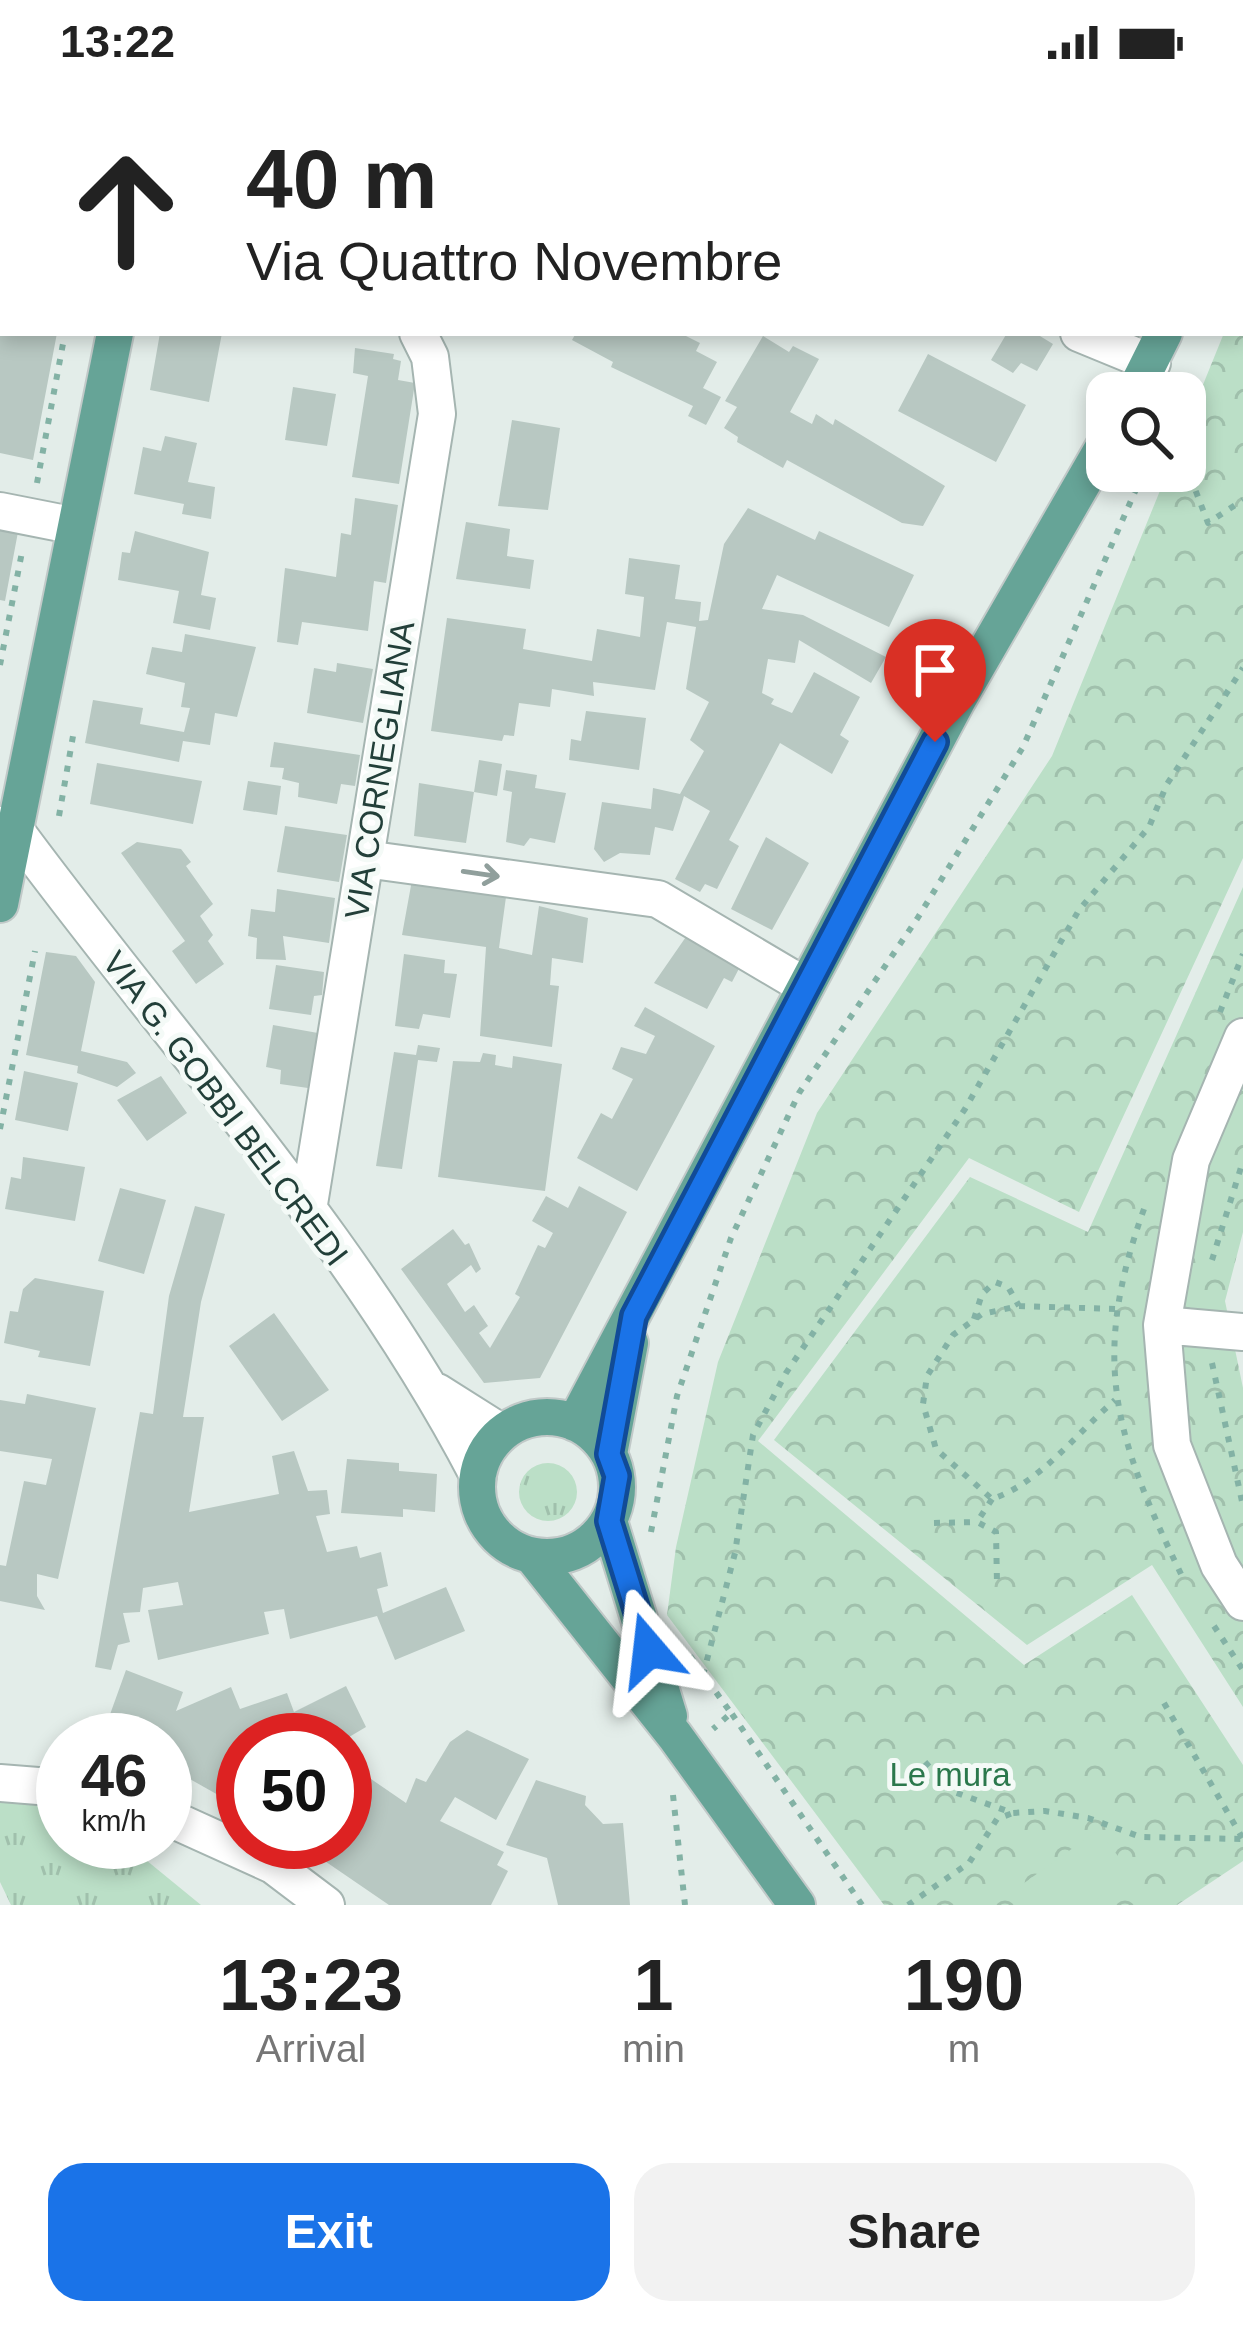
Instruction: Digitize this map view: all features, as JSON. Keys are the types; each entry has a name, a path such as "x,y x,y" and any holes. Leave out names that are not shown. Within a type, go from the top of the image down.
{"main road":[{"path":"0,904 8,827 114,336"},
{"path":"575,1423 957,701 1086,477"},
{"path":"609,1454 634,1316"},
{"path":"675,1736 609,1521 617,1476 609,1454 575,1423 537,1418 502,1433 478,1475 477,1497 496,1536 533,1557 675,1736 797,1905"},
{"path":"533,1557 579,1551 609,1521"}],"street":[{"name":"VIA CORNEGLIANA","path":"308,1210 437,414 430,357 420,336"},
{"path":"1086,336 1150,363"},
{"path":"13,521 76,526"},
{"name":"VIA G. GOBBI BELCREDI","path":"8,827 308,1210 434,1390 478,1475"},
{"path":"364,859 658,899 805,986"},
{"path":"1243,1037 1191,1160 1162,1325 1172,1445 1219,1564 1243,1602"},
{"path":"1162,1325 1243,1332"},
{"name":"VIA G. GOBBI BELCREDI","path":"434,1390 502,1433"},
{"path":"0,1784 36,1786"},
{"path":"192,1828 273,1864 326,1905"}],"path":[{"path":"34,494 64,336"},
{"path":"650,1538 676,1396 731,1238 799,1093 917,919 1023,747 1135,492"},
{"path":"1196,492 1208,524 1243,500"},
{"path":"0,665 13,521"},
{"path":"683,1646 703,1676 735,1552 753,1435 786,1372 965,1109 1079,910 1149,827 1166,784 1243,668"},
{"path":"59,816 62,796"},
{"path":"0,1129 35,950"},
{"path":"974,1320 982,1294 995,1282 1008,1287 1019,1306"},
{"path":"992,1499 936,1449 923,1404 927,1376 953,1335 974,1320 1019,1306 1115,1310"},
{"path":"977,1522 992,1499 1023,1489 1054,1453 1115,1400"},
{"path":"934,1523 977,1522 996,1532 997,1583"},
{"path":"925,1762 951,1791 1013,1813 1067,1814 1141,1837 1243,1839 1164,1703"},
{"path":"731,1713 862,1905"},
{"path":"672,1784 685,1905"},
{"path":"908,1905 969,1863 997,1820 1013,1813"}],"green space":[{"name":"Le mura","path":"1223,336 1243,336 1243,858 1079,1212 969,1158 758,1441 1024,1665 1132,1595 1243,1765 1243,1861 1177,1905 884,1905 667,1615 676,1547 718,1362 817,1113 1052,756 1159,492 1206,492 1206,377"},
{"path":"1243,887 1243,1232 1225,1301 1243,1388 1243,1707 1152,1565 1027,1645 774,1440 970,1177 1088,1232"},
{"path":"548,1463 569,1471 577,1492 569,1513 548,1521 527,1513 519,1492 527,1471"},
{"path":"0,1803 36,1803 36,1869 157,1869 201,1905 11,1905 0,1882"},
{"path":"1098,1830 1131,1873 1089,1905 1035,1905 1020,1886"}],"building":[{"path":"0,336 56,336 33,460 0,453"},
{"path":"159,336 221,336 209,402 150,390"},
{"path":"574,336 686,336 700,343 696,351 717,362 703,388 721,397 706,425 688,416 693,406 611,367 613,362 572,340"},
{"path":"763,336 789,352 793,346 819,359 790,412 812,424 816,414 833,425 835,419 945,486 923,526 902,523 787,460 783,468 737,442 738,437 724,428 737,407 725,401"},
{"path":"1005,336 1040,336 1053,344 1037,371 1021,363 1013,373 991,360"},
{"path":"355,348 394,354 393,359 401,361 398,380 415,383 399,484 352,477 368,376 353,373"},
{"path":"928,354 1026,405 996,462 898,411"},
{"path":"293,387 336,394 327,446 285,440"},
{"path":"512,420 560,428 548,510 498,506"},
{"path":"165,436 197,443 188,482 215,487 211,519 182,514 184,504 134,494 143,447 161,451"},
{"path":"355,498 398,505 386,583 374,581 368,631 302,622 298,645 277,642 285,568 336,577 341,533 351,535"},
{"path":"748,508 815,540 819,531 914,575 889,627 777,575 762,609 803,615 886,657 871,683 799,640 795,663 768,659 762,693 774,699 771,704 792,713 814,672 860,697 840,735 849,741 832,774 780,743 729,840 739,846 717,889 705,884 700,892 675,879 710,811 684,796 673,831 655,827 650,855 620,853 604,862 594,849 602,802 651,809 653,788 680,794 704,751 690,740 709,702 686,689 696,627 667,622 655,690 593,682 594,696 552,689 550,707 519,703 514,736 504,735 502,741 431,731 447,618 526,629 523,649 592,661 597,629 640,637 644,597 625,594 629,558 680,565 675,599 701,602 699,621 708,620 724,544"},
{"path":"466,522 510,529 507,556 534,560 530,589 456,579"},
{"path":"0,528 18,532 5,601 0,600"},
{"path":"135,531 209,552 201,595 216,598 210,630 173,623 179,591 118,580 122,552 130,553"},
{"path":"185,634 256,647 237,717 215,713 210,745 183,741 179,762 85,743 93,700 143,708 140,724 184,732 190,708 181,707 185,683 146,674 152,647 182,652"},
{"path":"337,663 373,669 363,723 307,713 314,668 336,672"},
{"path":"586,711 646,718 639,770 569,760 571,739 581,741"},
{"path":"274,742 360,755 355,786 341,784 337,804 298,797 299,783 282,779 284,768 270,767"},
{"path":"479,760 502,764 497,796 474,792"},
{"path":"97,763 202,781 193,824 90,804"},
{"path":"506,770 537,775 535,788 566,793 555,843 530,838 524,846 506,842 512,792 503,790"},
{"path":"248,781 281,786 277,815 243,810"},
{"path":"419,783 474,792 466,843 414,836"},
{"path":"285,826 347,835 339,882 277,872"},
{"path":"766,837 809,863 772,930 731,909"},
{"path":"137,842 181,849 191,862 186,866 213,904 200,916 213,935 208,941 224,964 196,984 172,951 185,941 121,853"},
{"path":"412,880 506,897 499,948 532,955 539,906 588,918 583,963 552,958 550,985 559,986 552,1047 480,1036 486,947 402,935"},
{"path":"277,889 335,898 329,943 283,936 286,960 256,959 257,938 248,936 251,909 275,912"},
{"path":"690,931 744,959 732,982 724,978 707,1009 654,983"},
{"path":"46,952 76,956 95,982 81,1051 127,1062 136,1073 117,1087 77,1073 78,1066 26,1055"},
{"path":"404,954 445,960 444,973 457,974 450,1018 423,1014 419,1029 395,1026"},
{"path":"276,965 324,972 322,995 314,996 311,1015 269,1009"},
{"path":"645,1007 715,1046 637,1191 577,1158 601,1113 612,1119 633,1079 612,1069 621,1047 646,1054 655,1036 634,1026"},
{"path":"273,1025 318,1033 308,1088 280,1084 281,1070 266,1067"},
{"path":"418,1045 440,1048 437,1062 418,1060 402,1169 376,1166 394,1052 416,1055"},
{"path":"483,1053 496,1055 495,1065 512,1068 513,1056 562,1064 545,1191 438,1177 453,1061 480,1062"},
{"path":"24,1071 78,1083 68,1131 15,1120"},
{"path":"161,1076 187,1113 147,1141 117,1100"},
{"path":"23,1157 85,1167 75,1221 5,1209 11,1177 21,1179"},
{"path":"579,1186 627,1212 540,1378 484,1383 401,1269 453,1229 465,1245 469,1243 481,1269 476,1273 471,1265 447,1284 465,1312 474,1305 488,1326 479,1333 490,1348 520,1297 515,1294 538,1245 545,1248 553,1233 532,1221 546,1196 568,1208"},
{"path":"120,1188 166,1200 144,1274 98,1261"},
{"path":"195,1206 225,1214 201,1302 183,1417 204,1417 189,1512 279,1494 272,1456 294,1451 308,1491 327,1490 330,1514 316,1516 327,1552 357,1546 360,1558 381,1552 388,1586 377,1589 383,1613 446,1587 465,1631 395,1660 377,1616 290,1639 284,1609 264,1612 269,1634 158,1660 148,1610 183,1605 178,1582 143,1588 140,1612 123,1613 130,1642 118,1645 111,1670 95,1667 140,1412 153,1414 169,1296"},
{"path":"35,1278 104,1291 90,1366 38,1357 40,1351 4,1343 10,1311 18,1312 23,1289"},
{"path":"274,1313 329,1390 282,1421 229,1346"},
{"path":"27,1394 96,1408 58,1579 37,1574 37,1596 45,1610 0,1601 0,1565 6,1566 24,1481 46,1485 52,1459 0,1451 0,1400 25,1404"},
{"path":"347,1459 399,1463 399,1471 437,1474 435,1512 403,1509 403,1517 341,1513"},
{"path":"126,1670 183,1692 176,1711 231,1687 240,1709 287,1693 294,1712 346,1686 359,1713 216,1713 216,1794 192,1780 192,1713 111,1713"},
{"path":"467,1730 529,1759 496,1820 455,1797 440,1821 504,1852 497,1865 508,1871 491,1905 389,1905 336,1869 372,1869 372,1780 406,1803 416,1778 426,1782 450,1742"},
{"path":"536,1780 586,1796 585,1805 603,1824 623,1823 630,1905 558,1905 547,1858 506,1845"}],"route":[{"path":"649,1650 609,1521 617,1476 609,1454 634,1316 935,742"}]}
